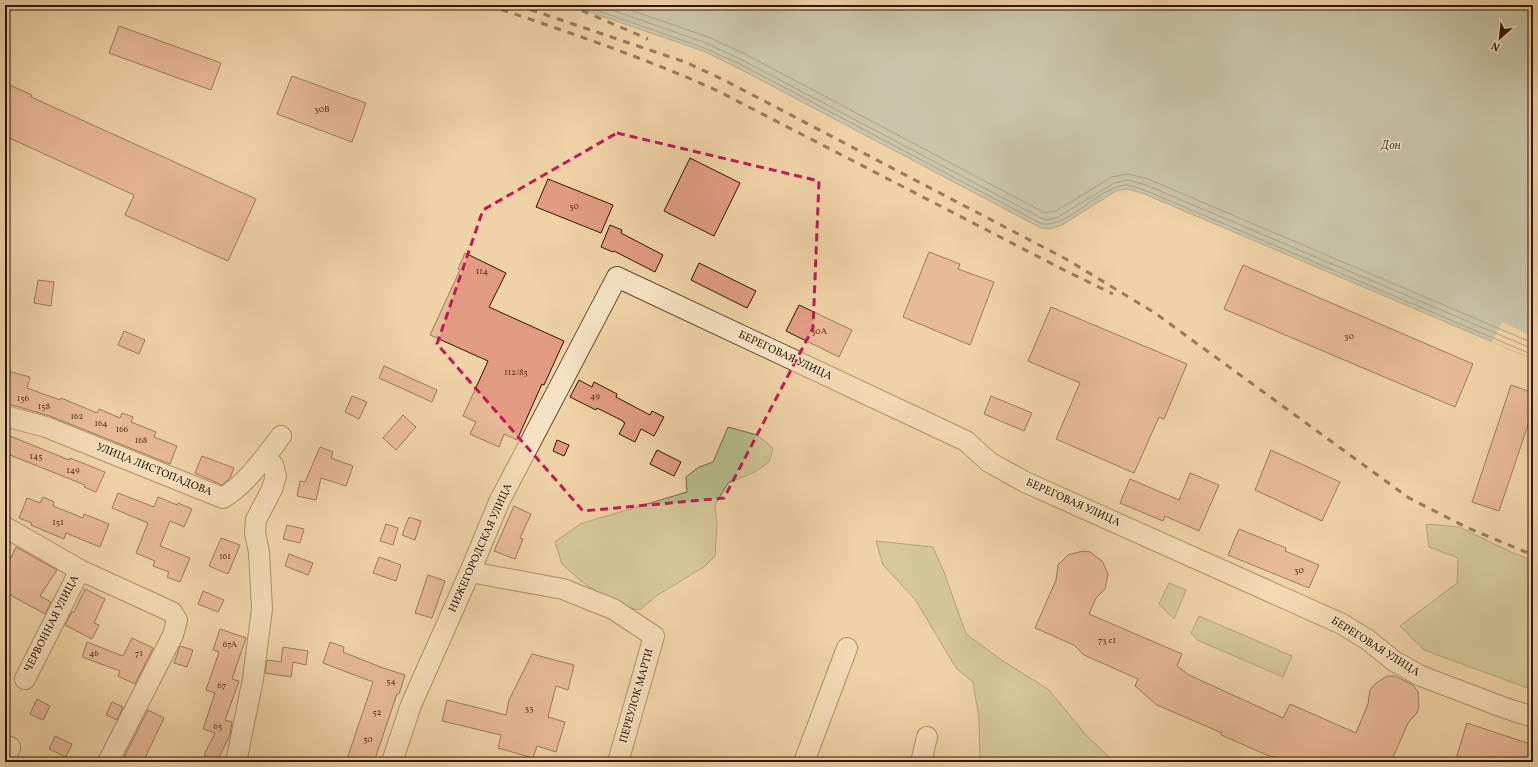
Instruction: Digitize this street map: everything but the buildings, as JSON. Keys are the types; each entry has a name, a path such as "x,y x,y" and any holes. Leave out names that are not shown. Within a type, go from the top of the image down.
{"street":[{"name":"НИЖЕГОРОДСКАЯ УЛИЦА","path":"392,762 411,705 470,572 499,502 617,277"},
{"name":"БЕРЕГОВАЯ УЛИЦА","path":"617,277 966,441 989,462 1025,482 1342,624 1368,640 1394,661 1421,676 1533,717"},
{"name":"УЛИЦА ЛИСТОПАДОВА","path":"5,416 46,427 223,498 233,492 265,458 281,436"},
{"path":"236,762 253,678 262,608 259,552 255,533 256,520 272,489 276,476 273,465 265,458"},
{"path":"5,528 80,570 172,612 177,620 173,635 108,762"},
{"name":"ЧЕРВОННАЯ УЛИЦА","path":"25,679 80,570"},
{"name":"ПЕРЕУЛОК МАРТИ","path":"470,572 563,588 613,609 654,636 618,762"},
{"path":"804,762 846,648"},
{"path":"921,762 927,737"}],"highlighted area":[{"path":"617,133 819,181 813,328 724,498 583,511 437,344 483,210"}],"green space":[{"path":"728,427 757,435 773,448 769,462 755,472 728,483 715,505 717,524 715,556 704,567 656,596 640,610 615,605 580,580 562,564 555,542 580,524 687,492 686,477 699,467 713,462"},
{"path":"1426,524 1459,527 1513,553 1533,560 1533,690 1424,650 1400,626 1457,583 1458,558 1429,547"},
{"path":"876,541 933,547 944,572 966,634 1003,661 1048,689 1086,735 1114,762 980,762 979,718 973,682 956,668 915,599 883,565"},
{"path":"1169,583 1186,590 1174,619 1159,604"},
{"path":"1199,616 1292,656 1283,677 1197,640 1191,633"}],"water":[{"name":"Дон","path":"570,5 1533,5 1533,359 1142,193 1127,189 1116,191 1062,225 1049,229 1041,228 703,51"}],"pier":[{"path":"1502,322 1533,337 1533,359 1492,342"}],"railway":[{"path":"488,5 633,56 718,91 1113,294"},
{"path":"517,5 685,62 722,79 1066,259 1155,313 1409,498 1468,528 1533,555"},
{"path":"569,5 648,39"}]}
